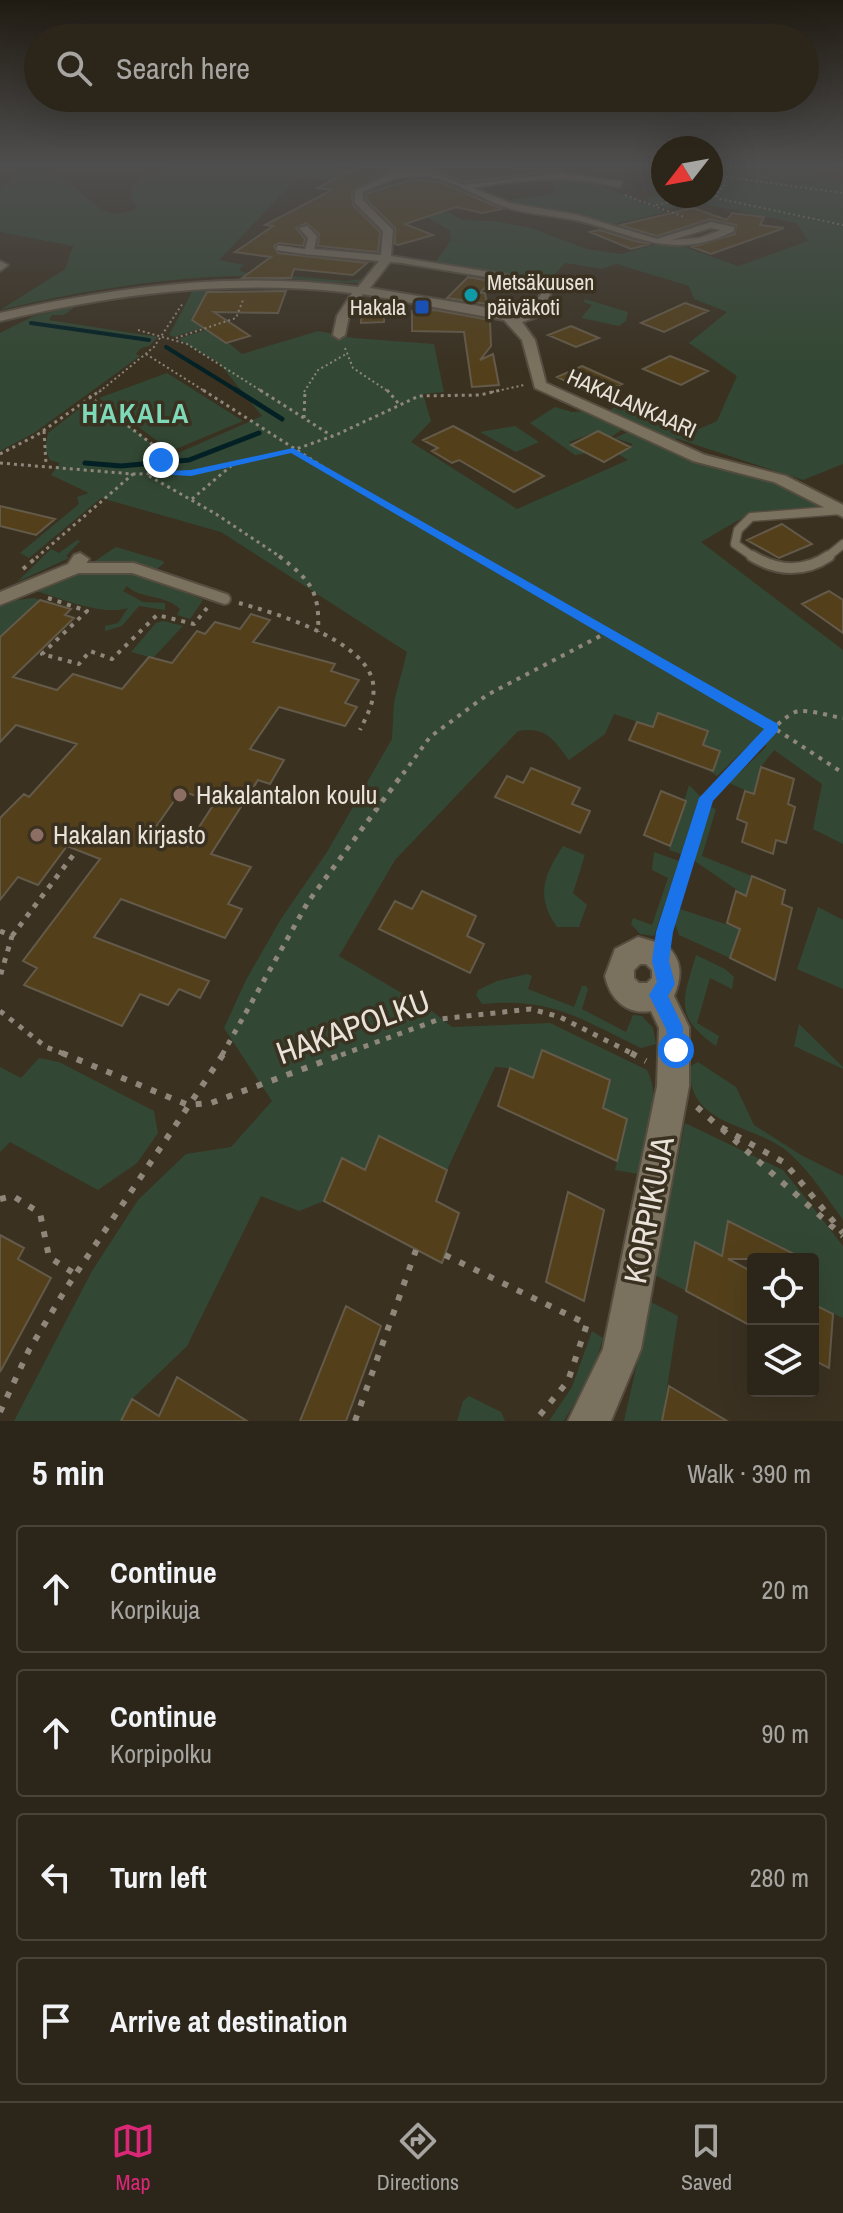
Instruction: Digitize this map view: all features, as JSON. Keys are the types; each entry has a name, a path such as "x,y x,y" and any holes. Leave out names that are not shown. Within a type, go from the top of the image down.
{"street":[{"path":"0,317 106,295 188,285 272,283 360,291 496,313 516,320 533,314 553,285 389,259 308,252 313,238 308,232"},
{"path":"339,335 341,312 384,269 389,259 388,232"},
{"path":"627,232 657,242 684,245 721,232"},
{"path":"657,242 685,232"},
{"name":"HAKALANKAARI","path":"516,320 524,328 540,385 699,458 780,479 842,511"},
{"path":"0,599 19,581 78,564"},
{"name":"KORPIKUJA","path":"588,1421 602,1400 622,1349 673,1086 674,1027 659,978"}],"lane":[{"path":"279,248 308,252"},
{"path":"842,511 755,515 745,520 734,537 735,544 742,550 784,570 803,570 827,559 843,544"},
{"path":"78,564 134,566 225,599"}],"path":[{"path":"173,338 236,318 247,289"},
{"path":"0,454 45,429 148,353 165,336 184,301"},
{"path":"138,330 173,338 332,436"},
{"path":"339,335 353,368 385,388 399,404"},
{"path":"138,351 148,353 293,450 774,728 843,773"},
{"path":"304,419 303,386 309,374 348,353"},
{"path":"0,463 46,464 147,475 191,473 293,450 332,436 419,396 495,393 526,385 524,375"},
{"path":"89,396 161,451 160,474"},
{"path":"96,401 102,400"},
{"path":"45,429 46,464"},
{"path":"192,499 233,465"},
{"path":"133,474 19,581 87,611 42,654 79,664 90,651 112,659 157,615 194,624 203,613"},
{"path":"147,475 263,543 302,576 319,599 318,632"},
{"path":"225,599 274,612 318,632 352,654 372,677 374,701 360,730"},
{"path":"0,1412 29,1350 75,1274 216,1067 308,902 430,737 487,695 606,633"},
{"path":"659,978 665,932 707,798 785,715 798,711 843,718"},
{"path":"0,977 12,936 77,850"},
{"path":"0,931 12,936"},
{"name":"HAKAPOLKU","path":"188,1105 224,1099 440,1019 531,1009 560,1017 640,1056 717,1125 785,1163 843,1235"},
{"path":"0,1011 46,1047 188,1105"},
{"path":"717,1125 843,1235"},
{"path":"0,1199 13,1196 40,1213 49,1257 75,1274"},
{"path":"355,1421 416,1250"},
{"path":"445,1255 587,1324 568,1381 535,1421"}],"green space":[{"path":"2,232 246,232 219,260 245,265 239,269 242,272 346,281 363,279 378,265 378,260 381,264 361,283 248,276 173,280 115,287 0,310 65,269 73,246"},
{"path":"450,232 543,232 587,249 622,254 656,244 685,247 738,266 808,241 802,232 843,232 843,464 803,480 678,439 668,440 610,410 617,406 683,436 717,421 737,376 689,343 727,312 694,299 689,286 617,264 602,269 565,263 550,280 435,263 451,240"},
{"path":"209,289 191,319 203,328 174,337 169,335 193,290"},
{"path":"585,299 628,312 626,321 619,326 581,318 592,305 583,302"},
{"path":"76,306 64,315 52,315 49,320 158,337 149,346 141,348 136,354 140,356 34,433 0,451 0,333 34,316"},
{"path":"211,328 242,354 318,331 353,338 434,344 444,392 423,394 431,421 411,442 517,509 628,460 618,454 633,444 615,438 632,430 786,485 831,509 754,511 701,542 843,650 843,844 813,829 822,784 774,750 761,767 754,794 729,783 767,746 756,738 717,776 705,768 713,771 720,751 703,745 708,731 659,714 653,727 614,714 605,734 569,760 542,732 518,731 395,860 339,956 432,1011 452,1027 550,1023 647,1070 653,1108 638,1174 615,1170 627,1119 603,1108 610,1080 542,1051 533,1078 510,1068 495,1067 447,1170 379,1137 365,1170 342,1158 324,1201 299,1211 261,1196 187,1346 132,1399 121,1421 14,1421 92,1271 138,1200 186,1154 231,1147 272,1101 224,1028 246,980 281,919 327,852 392,739 394,702 407,652 221,532 101,498 29,558 20,553 79,504 77,497 89,493 51,475 60,463 50,460 45,448 48,433 80,408 102,405 169,457 262,416 219,363 178,339"},
{"path":"167,373 243,421 171,451 99,398"},
{"path":"555,407 572,412 588,411 626,427 608,439 598,431 569,442 587,453 575,455 530,423"},
{"path":"515,426 539,442 516,452 480,432"},
{"path":"80,541 66,556 69,558 17,582 51,549 59,553"},
{"path":"116,547 164,563 156,570 126,561 95,561"},
{"path":"127,569 203,600 190,619 177,615 180,609 174,604 138,593 127,586 123,591 143,602 165,603 165,610 139,606 122,626 105,631 105,626 118,623 128,608 95,608 36,591 77,570"},
{"path":"40,600 0,637 0,602"},
{"path":"163,621 183,626 153,658 131,652 156,623"},
{"path":"689,785 700,796 681,854 669,850"},
{"path":"711,807 716,809 702,856 752,876 746,896 696,862 694,857"},
{"path":"563,846 585,855 573,893 587,905 579,927 557,927 544,895 547,876"},
{"path":"654,852 679,861 654,936 640,934 631,924 633,918 652,925 668,878 652,870"},
{"path":"818,907 843,920 843,989 797,969"},
{"path":"680,909 740,929 730,958 679,935 675,924"},
{"path":"696,955 725,969 734,977 732,989 710,978 697,1023 719,1036 716,1046 702,1035 687,1016 685,996"},
{"path":"527,974 532,976 528,989 574,1007 582,986 586,986 588,989 582,1009 626,1032 633,1015 642,1016 653,1028 656,1044 641,1048 565,1012 528,1004 482,1004 476,995 478,990 497,981"},
{"path":"799,1024 843,1067 843,1069 794,1046"},
{"path":"39,1058 59,1062 154,1111 158,1133 137,1163 98,1190 10,1142 0,1152 0,1067 21,1078"},
{"path":"698,1062 736,1087 754,1125 801,1155 843,1176 843,1220 811,1176 788,1152 774,1142 724,1121 698,1101 692,1086 691,1066"},
{"path":"685,1123 783,1170 843,1246 843,1318 819,1307 819,1253 792,1253 729,1221 722,1256 695,1242 686,1291 655,1275"},
{"path":"651,1302 678,1316 662,1421 624,1421"},
{"path":"592,1331 603,1338 593,1371 564,1421 549,1421 572,1387"},
{"path":"469,1396 501,1412 505,1421 457,1421 463,1401"}],"building":[{"path":"264,232 300,232 305,239 303,246 279,243 274,246 278,253 367,263 353,275 294,269 291,278 242,278 271,257 235,252"},
{"path":"317,232 380,232 378,252 318,246"},
{"path":"395,232 433,235 398,245 395,244"},
{"path":"591,232 607,232 650,244 631,249"},
{"path":"645,232 668,232 657,236"},
{"path":"735,232 772,232 711,254 692,247"},
{"path":"468,277 491,281 480,293 485,293 487,304 447,298"},
{"path":"286,291 278,313 214,312 250,336 226,343 192,320 207,292"},
{"path":"685,303 708,311 664,332 641,323"},
{"path":"362,305 385,305 384,322 361,323"},
{"path":"435,310 490,320 491,346 480,360 493,354 499,385 472,387 464,332 412,331 412,311"},
{"path":"571,326 599,338 576,347 548,335"},
{"path":"670,356 708,371 681,385 643,369"},
{"path":"582,366 622,384 597,396 557,377"},
{"path":"453,426 544,476 514,492 459,460 452,463 432,451 438,448 423,440"},
{"path":"598,431 630,447 604,462 571,445"},
{"path":"0,506 55,519 36,535 0,526"},
{"path":"782,524 812,544 779,558 747,540"},
{"path":"829,591 843,600 843,633 802,604"},
{"path":"40,600 71,609 65,615 74,618 13,677 57,690 73,674 122,689 149,657 172,663 197,631 205,634 215,622 240,629 251,614 270,620 253,642 335,664 331,671 359,680 345,703 357,707 345,726 279,707 250,749 284,760 270,784 258,780 211,854 251,867 228,904 242,909 225,938 121,899 94,937 209,981 200,998 179,989 168,1005 140,994 122,1026 24,985 37,968 23,961 100,859 67,846 38,885 18,877 0,900 0,818 24,794 29,797 77,744 16,725 0,742 0,637","holes":["181,791 215,802 187,846 151,834"]},
{"path":"658,713 708,731 703,745 720,751 713,771 629,740 637,722 653,727"},
{"path":"761,767 794,779 788,804 795,807 786,843 776,840 773,854 742,842 747,823 737,819 745,791 754,794"},
{"path":"531,768 580,788 572,804 590,811 580,833 495,797 507,776 523,783"},
{"path":"661,791 686,801 670,846 644,835"},
{"path":"752,876 785,890 782,904 792,908 775,980 730,958 740,929 727,923 736,891 746,896"},
{"path":"422,891 476,916 467,936 484,944 470,973 379,929 395,901 412,909"},
{"path":"542,1050 610,1080 603,1108 627,1119 617,1161 498,1106 510,1068 533,1078"},
{"path":"379,1136 447,1170 436,1201 459,1213 442,1263 324,1201 342,1158 365,1170"},
{"path":"568,1192 604,1210 584,1301 546,1282"},
{"path":"728,1221 792,1253 747,1253 747,1259 728,1259 747,1269 747,1324 686,1291 695,1242 722,1256"},
{"path":"0,1235 24,1248 18,1259 51,1278 0,1372"},
{"path":"346,1306 381,1326 346,1421 300,1421"},
{"path":"819,1307 833,1314 829,1368 819,1363"},
{"path":"177,1377 247,1421 121,1421 132,1399 159,1416"},
{"path":"669,1386 727,1421 662,1421"}],"waterway":[{"path":"31,323 149,340"},
{"path":"166,347 239,392"},
{"path":"236,390 282,419"},
{"path":"169,462 189,460 259,433"},
{"path":"85,463 121,466 154,463"}],"place":[{"name":"Metsäkuusen päiväkoti","path":"471,295"},
{"name":"Hakala","path":"422,307"},
{"name":"Hakalantalon koulu","path":"180,795"},
{"name":"Hakalan kirjasto","path":"37,835"}],"district":[{"name":"HAKALA","path":"136,413"}],"route":[{"path":"161,460 160,474 191,473 293,450 419,526 774,728 752,754 714,786 707,798 665,932 661,961 667,976 666,984 658,995 674,1027 676,1050"}]}
